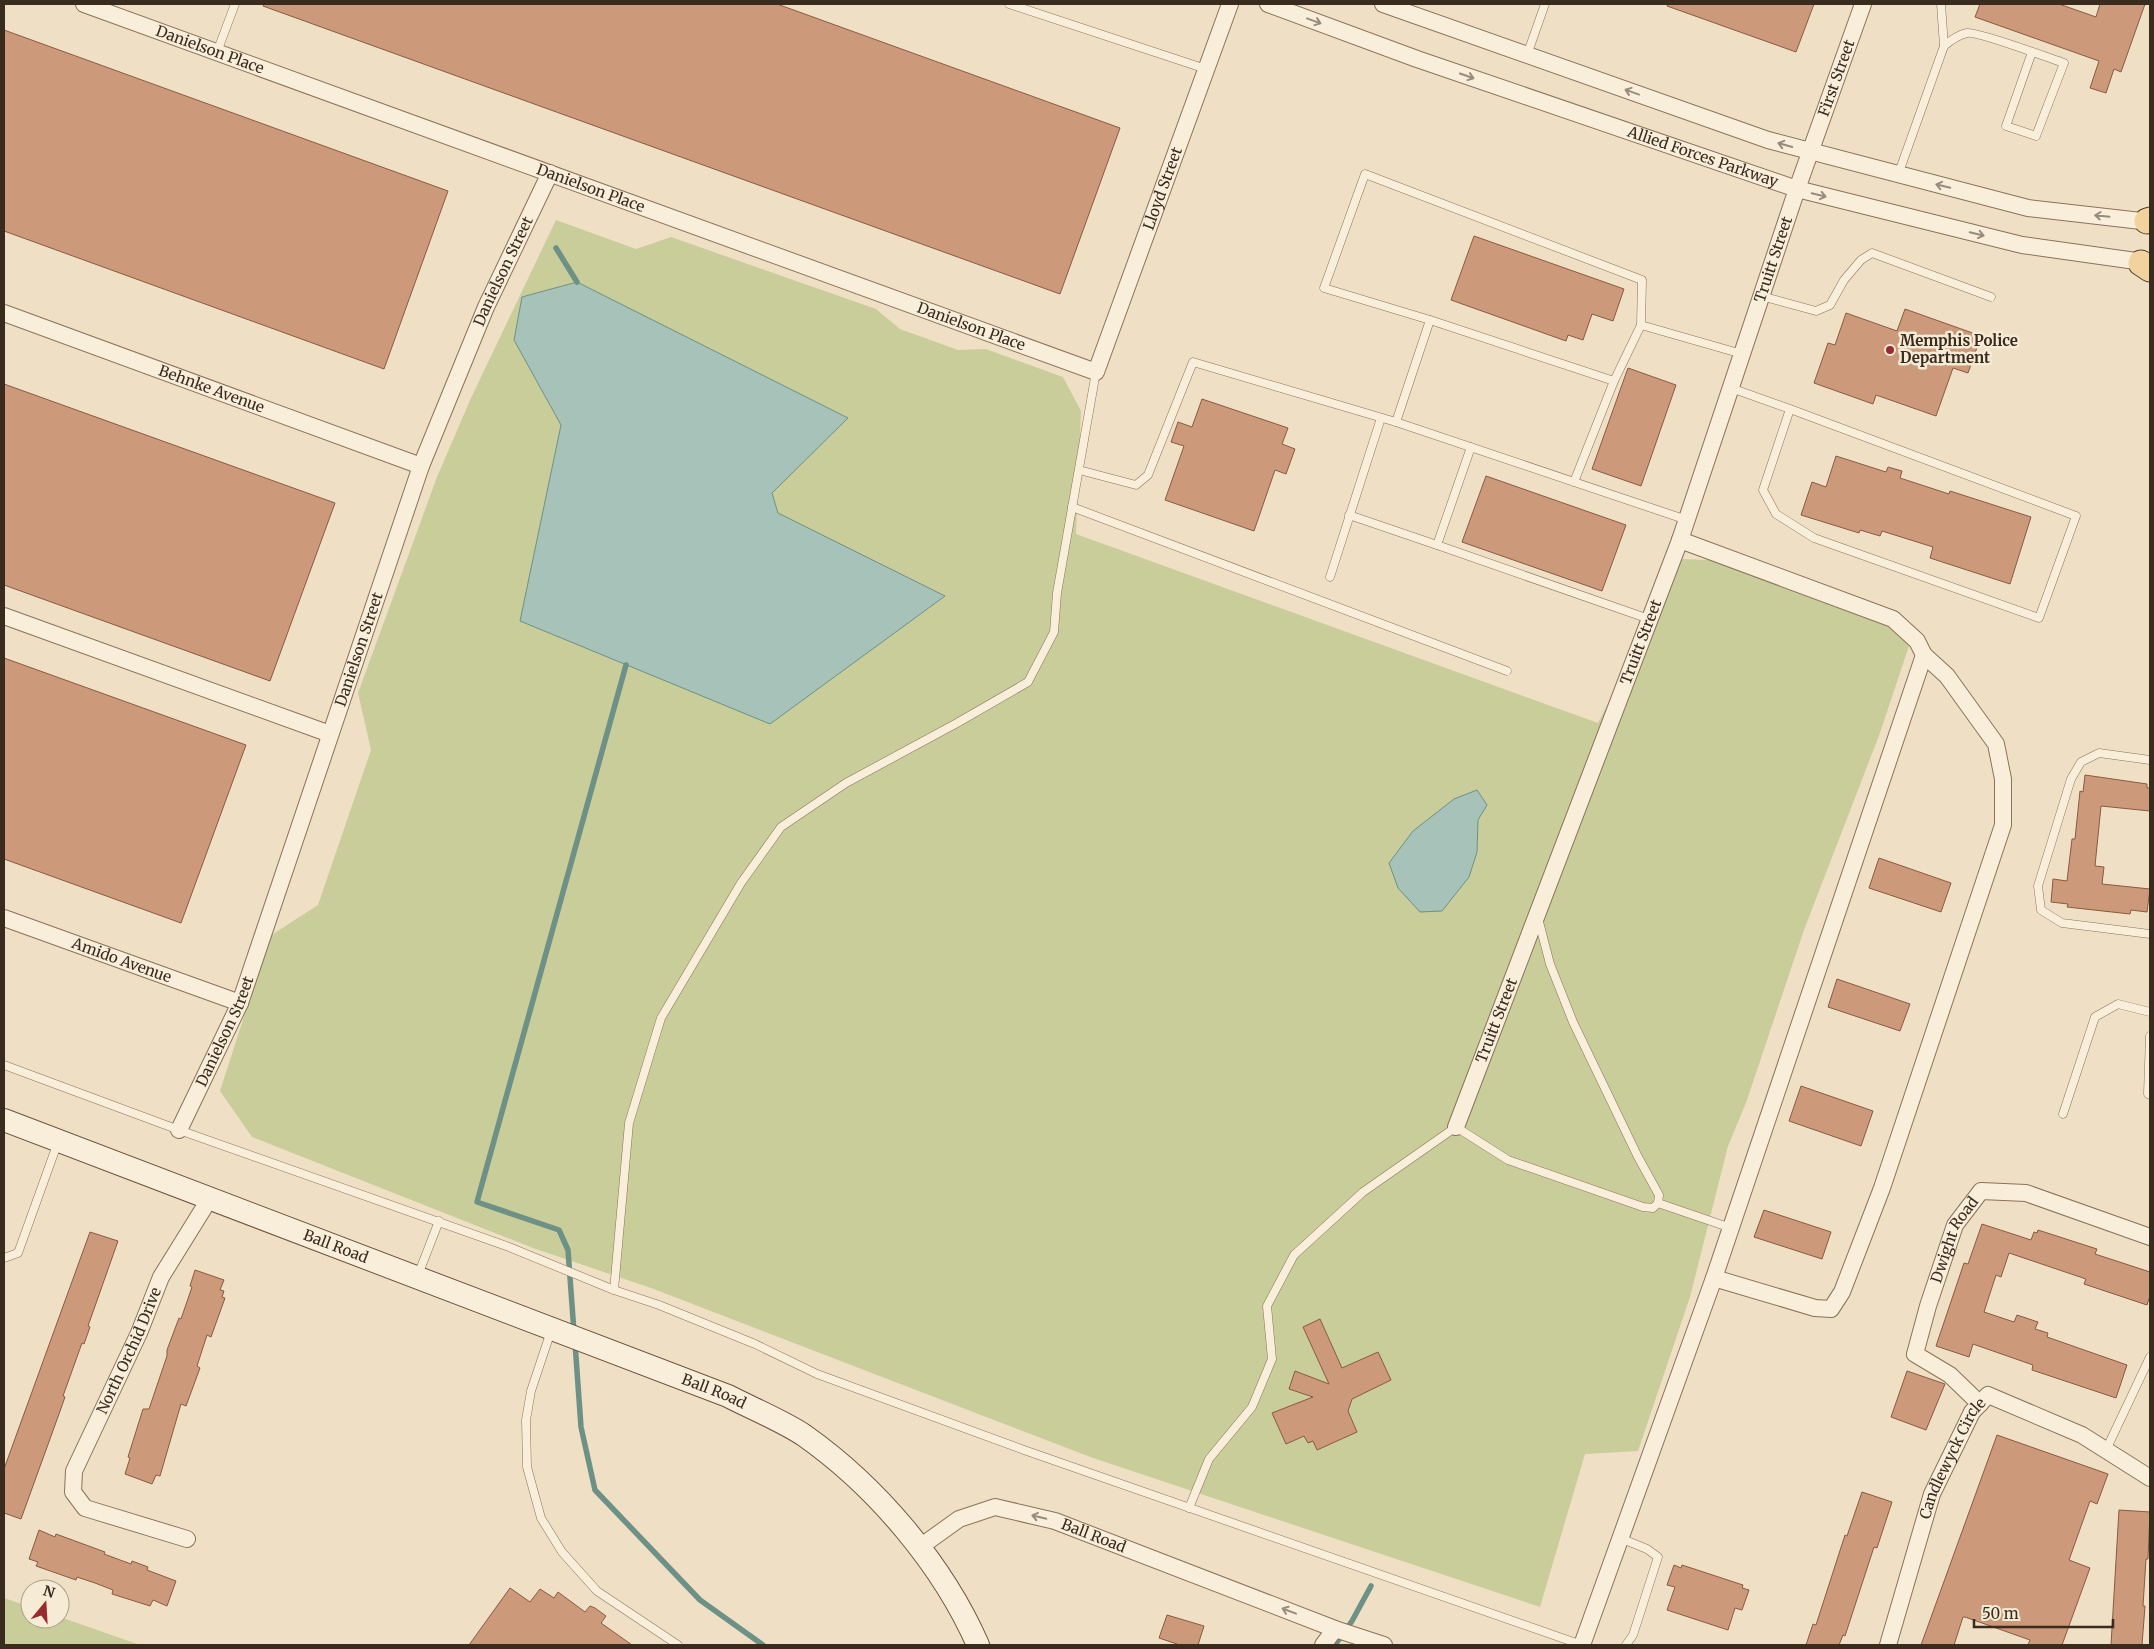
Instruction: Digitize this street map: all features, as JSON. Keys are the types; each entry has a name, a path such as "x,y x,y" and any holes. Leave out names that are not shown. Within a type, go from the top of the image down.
{"main road":[{"name":"Ball Road","path":"4,1120 728,1396 804,1436 861,1482 920,1547"},
{"path":"920,1547 952,1593 978,1645"}],"street":[{"name":"Danielson Place","path":"84,4 1096,372"},
{"name":"Lloyd Street","path":"1096,372 1230,4"},
{"name":"Allied Forces Parkway","path":"1268,4 1417,59 1797,189 2022,245 2147,265"},
{"path":"1383,4 1768,140 1810,152 2028,208 2149,221"},
{"name":"First Street","path":"1810,152 1863,4"},
{"name":"Truitt Street","path":"1456,1127 1680,540 1810,152"},
{"name":"Danielson Street","path":"179,1130 240,1003 421,466 486,307 550,173"},
{"name":"Behnke Avenue","path":"4,313 421,466"},
{"path":"1680,540 1892,619 1916,641 1924,655 1948,676 1996,744 2003,779 2003,825 1882,1188 1842,1292 1830,1309 1815,1308 1714,1278"},
{"path":"4,616 330,734"},
{"path":"1582,1645 1714,1278 1924,655"},
{"name":"Amido Avenue","path":"4,918 240,1003"},
{"name":"Dwight Road","path":"1980,1404 1950,1375 1915,1354 1928,1306 1955,1225 1981,1192 2026,1193 2150,1237"},
{"name":"North Orchid Drive","path":"187,1539 85,1508 73,1492 74,1471 139,1333 160,1277 210,1198"},
{"name":"Candlewyck Circle","path":"1888,1645 1932,1494 1972,1412 1988,1395 2082,1435 2150,1478"},
{"name":"Ball Road","path":"920,1547 959,1519 995,1507 1055,1521 1335,1629 1384,1645"},
{"path":"1323,1645 1335,1629"}],"lane":[{"path":"217,52 235,4"},
{"path":"1009,4 1206,69"},
{"path":"1527,55 1545,4"},
{"path":"1898,175 1944,46 1941,4"},
{"path":"1944,46 1955,37 1969,32 2064,62 2036,136 2006,126 2032,52"},
{"path":"1574,482 1614,381 1640,325 1642,280 1365,174 1324,288 1430,320 1614,381"},
{"path":"1761,296 1816,311 1830,305 1844,280 1861,260 1872,254 1991,297"},
{"path":"1396,422 1430,320"},
{"path":"1640,325 1742,354"},
{"path":"1079,470 1136,485 1148,475 1193,362 1396,422 1687,520"},
{"path":"614,1290 629,1123 661,1018 741,883 781,827 846,783 1028,682 1054,632 1057,592 1096,372"},
{"path":"1731,388 1790,409 2076,516 2039,618 1814,538 1776,514 1764,490 1790,409"},
{"path":"1330,577 1381,418"},
{"path":"1437,545 1471,447"},
{"path":"1072,507 1508,671"},
{"path":"1350,516 1649,619"},
{"path":"2150,760 2099,753 2081,762 2071,779 2038,886 2041,910 2062,923 2150,934"},
{"path":"1189,1508 1209,1458 1252,1407 1272,1359 1267,1306 1294,1255 1363,1192 1456,1127 1508,1160 1643,1207 1653,1208 1658,1203 1659,1195 1638,1157 1573,1022 1550,964 1537,914"},
{"path":"2063,1114 2095,1017 2118,1004 2150,1012"},
{"path":"2150,1036 2148,1094 2150,1095"},
{"path":"4,1065 179,1130 509,1247 561,1270 659,1305 755,1344 817,1374 1024,1450 1582,1645"},
{"path":"4,1258 18,1253 58,1140"},
{"path":"1658,1203 1731,1228"},
{"path":"418,1278 439,1221"},
{"path":"556,1330 531,1391 526,1420 527,1467 541,1518 562,1552 597,1591 678,1645"},
{"path":"2106,1450 2150,1358"},
{"path":"1620,1538 1647,1549 1658,1557 1632,1635 1626,1645"}],"green space":[{"path":"556,220 636,249 671,237 876,309 900,329 958,350 986,349 1063,377 1081,411 1076,534 1598,723 1681,559 1711,560 1887,625 1909,646 1880,733 1804,930 1746,1103 1728,1146 1690,1297 1638,1451 1585,1454 1540,1607 1093,1458 651,1288 533,1248 252,1137 220,1091 270,936 318,905 371,750 358,693 437,477 471,398"},
{"path":"4,1598 20,1604 20,1629 70,1629 70,1620 140,1645 4,1645"}],"water":[{"path":"577,282 848,418 772,493 778,513 945,596 770,724 520,621 561,425 514,340 522,297"},
{"path":"1477,790 1487,805 1478,820 1477,852 1469,877 1442,911 1420,912 1398,888 1389,863 1413,831 1454,799"}],"building":[{"path":"264,4 777,4 1120,128 1060,294 263,6"},
{"path":"1668,4 1814,4 1796,52 1667,6"},
{"path":"1980,4 2059,4 2096,17 2100,4 2145,4 2121,72 2114,69 2106,93 2090,88 2099,61 1975,17"},
{"path":"4,30 448,191 384,369 4,231"},
{"path":"1474,236 1624,289 1613,321 1592,314 1583,340 1568,335 1566,341 1451,300"},
{"path":"1905,309 1981,336 1968,373 1953,368 1936,416 1876,395 1873,404 1814,383 1828,343 1835,345 1846,313 1897,331"},
{"path":"1628,368 1676,385 1641,486 1592,469"},
{"path":"4,384 335,503 270,681 4,585"},
{"path":"1202,399 1288,428 1282,444 1295,449 1286,474 1275,470 1254,531 1165,500 1184,446 1171,442 1178,422 1192,427"},
{"path":"1836,456 1886,472 1888,467 1902,471 1900,478 1949,494 1950,491 2031,517 2010,584 1930,558 1933,547 1882,531 1880,536 1860,530 1859,533 1801,515 1812,482 1826,487"},
{"path":"1486,476 1626,525 1602,591 1462,542"},
{"path":"4,658 246,745 181,923 4,859"},
{"path":"2085,775 2147,784 2147,788 2150,788 2150,811 2101,806 2095,866 2104,867 2102,884 2150,889 2147,912 2131,910 2130,914 2067,907 2068,904 2051,902 2053,879 2067,881 2072,839 2075,839 2080,791 2083,792"},
{"path":"1879,858 1951,883 1941,912 1869,888"},
{"path":"1837,979 1910,1004 1900,1031 1828,1007"},
{"path":"1801,1086 1873,1111 1861,1146 1789,1121"},
{"path":"1764,1210 1831,1232 1822,1259 1754,1237"},
{"path":"1982,1224 2031,1240 2034,1232 2037,1233 2038,1230 2097,1249 2095,1254 2150,1272 2150,1296 2147,1305 2084,1284 2086,1279 2009,1253 2001,1277 1996,1275 1984,1312 2014,1322 2017,1315 2038,1322 2035,1329 2048,1333 2047,1337 2127,1365 2116,1398 2032,1370 2033,1365 1973,1344 1969,1357 1936,1346 1964,1263 1968,1264"},
{"path":"90,1232 118,1241 88,1326 90,1327 84,1344 82,1343 63,1396 65,1397 21,1519 4,1513 4,1469"},
{"path":"195,1270 224,1280 220,1290 224,1291 222,1297 225,1298 211,1337 207,1335 197,1366 200,1368 186,1406 181,1404 160,1476 156,1475 152,1484 125,1474 130,1458 128,1457 143,1409 149,1409 167,1356 167,1350 179,1318 181,1319 192,1287 190,1286"},
{"path":"1320,1319 1342,1368 1378,1352 1391,1380 1352,1399 1348,1411 1357,1432 1317,1450 1313,1441 1308,1443 1304,1436 1286,1444 1272,1413 1313,1397 1289,1389 1295,1371 1329,1384 1303,1327"},
{"path":"1907,1371 1945,1384 1926,1430 1891,1417"},
{"path":"1997,1435 2108,1474 2097,1504 2090,1501 2069,1560 2090,1568 2062,1645 2028,1645 2030,1640 1963,1617 1954,1645 1921,1645"},
{"path":"1862,1492 1892,1502 1877,1548 1874,1547 1845,1636 1843,1635 1839,1645 1806,1645 1813,1624 1816,1625 1845,1535 1847,1536"},
{"path":"2119,1510 2150,1512 2142,1645 2111,1645"},
{"path":"39,1530 55,1537 56,1534 105,1552 104,1554 131,1564 132,1561 148,1567 147,1570 176,1581 167,1606 153,1600 150,1606 112,1594 113,1590 95,1583 77,1577 76,1580 36,1566 38,1562 29,1559"},
{"path":"1674,1565 1681,1568 1682,1565 1743,1585 1742,1588 1749,1590 1742,1610 1735,1608 1728,1630 1667,1610 1675,1587 1667,1585"},
{"path":"510,1588 530,1602 540,1589 554,1598 558,1592 585,1612 590,1606 595,1608 606,1616 601,1623 632,1645 469,1645"},
{"path":"1167,1615 1204,1626 1198,1645 1180,1645 1159,1638"}],"waterway":[{"path":"556,248 577,282"},
{"path":"574,1332 568,1250 559,1230 477,1202 626,665"},
{"path":"575,1343 581,1427 595,1490 700,1600 763,1645"},
{"path":"1335,1645 1352,1621 1371,1586"}],"place":[{"name":"Memphis Police Department","path":"1890,350"}]}
